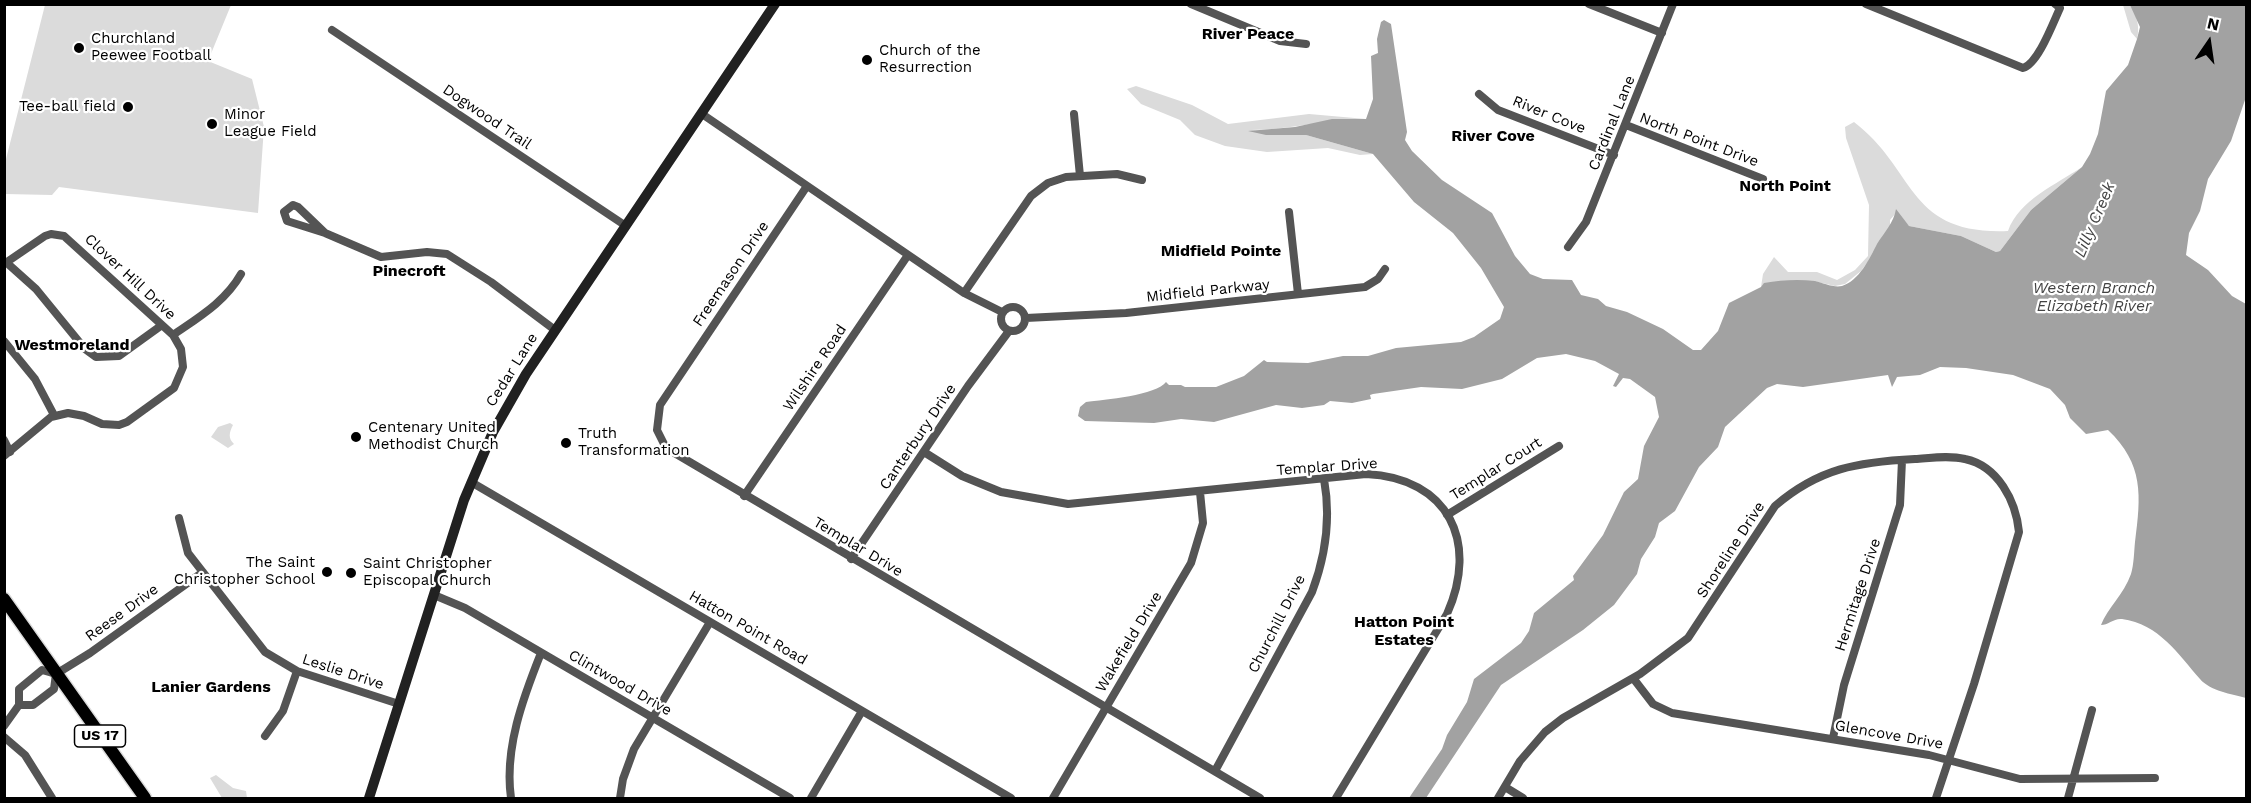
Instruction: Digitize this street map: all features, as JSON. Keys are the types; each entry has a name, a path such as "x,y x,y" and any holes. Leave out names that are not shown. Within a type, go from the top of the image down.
{"main road":[{"name":"Cedar Lane","path":"369,798 471,482 507,406 555,330 775,4"},
{"name":"US 17","path":"4,599 144,798"}],"street":[{"path":"1191,4 1280,41 1306,44"},
{"path":"1589,4 1662,33"},
{"name":"Cardinal Lane","path":"1568,247 1586,222 1673,4"},
{"path":"1866,4 2023,68 2029,66 2035,59 2057,6"},
{"name":"Dogwood Trail","path":"332,30 626,226"},
{"name":"River Cove","path":"1479,94 1498,110 1614,155"},
{"path":"702,114 964,293 1002,312"},
{"path":"1074,114 1080,176"},
{"name":"North Point Drive","path":"1626,125 1763,179"},
{"path":"964,293 1031,196 1048,183 1080,176 1117,174 1142,180"},
{"name":"Freemason Drive","path":"678,377 807,186"},
{"path":"325,233 297,207 293,205 286,208 284,216 292,223 325,233 381,257 428,252 447,254 491,282 555,330"},
{"path":"1289,212 1298,294"},
{"name":"Clover Hill Drive","path":"6,264 45,236 58,234 64,236 173,335 183,358 178,382 174,388 127,422 110,425 75,413 54,415"},
{"name":"Wilshire Road","path":"744,496 908,255"},
{"path":"6,264 36,289 85,349 96,357 119,356 162,325"},
{"name":"Midfield Parkway","path":"1026,318 1116,314 1365,287 1378,279 1385,269"},
{"path":"173,335 219,303 234,287 241,274"},
{"path":"1008,307 1016,307 1023,311 1026,318 1024,326 1017,331 1009,332 1000,320 1002,312 1008,307"},
{"name":"Canterbury Drive","path":"851,559 1009,332"},
{"path":"4,341 34,379 54,415 7,454 4,441"},
{"name":"Templar Drive","path":"678,377 657,413 660,439 671,452 1260,798"},
{"name":"Templar Court","path":"1447,515 1559,446"},
{"name":"Templar Drive","path":"924,452 979,484 1046,502 1077,504 1366,474 1395,478 1420,489 1447,515 1461,551 1455,597 1336,798"},
{"name":"Shoreline Drive","path":"1498,798 1520,761 1545,732 1563,718 1633,678 1676,649 1698,626 1775,507 1788,495 1819,476 1839,468 1874,461 1954,457 1976,462 1994,475 2015,509 2018,522 2016,543 1936,798"},
{"name":"Hermitage Drive","path":"1833,738 1844,685 1900,505 1902,460"},
{"name":"Churchill Drive","path":"1215,771 1292,632 1316,581 1328,524 1324,479"},
{"name":"Hatton Point Road","path":"471,482 1011,798"},
{"name":"Wakefield Drive","path":"1053,798 1197,551 1203,523 1200,492"},
{"name":"Leslie Drive","path":"179,518 184,544 203,572 255,641 277,661 297,671 399,704"},
{"name":"Reese Drive","path":"4,726 19,705 19,689 42,670 56,674 90,653 203,572"},
{"name":"Clintwood Drive","path":"434,595 465,608 790,798"},
{"path":"620,798 627,764 710,622"},
{"path":"511,798 510,773 514,734 541,652"},
{"path":"265,736 283,711 297,671"},
{"name":"Reese Drive","path":"19,705 33,705 54,689 56,674"},
{"name":"Glencove Drive","path":"1633,678 1646,698 1663,710 1949,759 2013,778 2155,778"},
{"path":"2068,798 2092,710"},
{"path":"811,798 862,711"},
{"path":"4,737 25,755 52,798"},
{"path":"1505,787 1523,798"}],"shaded area":[{"path":"45,5 231,5 208,61 252,79 264,127 258,213 59,187 52,195 5,194 5,163"},
{"path":"2123,5 2130,5 2134,13 2138,25 2137,39 2131,32"},
{"path":"1136,86 1192,105 1228,124 1309,114 1366,119 1251,130 1306,135 1373,154 1360,155 1328,148 1267,152 1225,146 1195,135 1180,120 1141,104 1127,89"},
{"path":"1854,122 1875,141 1916,196 1931,211 1950,222 1975,229 2008,231 2013,220 2030,202 2082,167 2031,210 2000,251 1996,252 1961,236 1909,226 1896,213 1890,220 1890,228 1870,259 1861,271 1845,284 1835,286 1813,281 1761,287 1763,274 1774,257 1788,272 1817,272 1837,280 1855,270 1868,256 1869,205 1846,138 1845,127"},
{"path":"230,423 233,425 230,437 234,444 228,448 211,437 218,427"},
{"path":"216,775 233,788 246,791 247,798 222,798 210,778"}],"water":[{"name":"Western Branch Elizabeth River","path":"2130,5 2246,5 2246,97 2231,141 2208,179 2200,211 2189,233 2186,255 2208,270 2232,296 2246,304 2246,698 2221,691 2204,683 2167,642 2147,627 2122,619 2101,625 2128,581 2132,570 2139,495 2137,481 2128,455 2108,430 2086,434 2070,418 2065,405 2050,389 2013,375 1966,368 1940,367 1920,375 1897,377 1892,387 1888,375 1803,387 1777,384 1767,388 1725,427 1718,447 1699,467 1675,511 1659,523 1655,537 1641,559 1637,574 1614,605 1583,630 1501,685 1426,798 1409,798 1442,749 1447,735 1467,702 1474,679 1521,643 1529,631 1534,613 1574,580 1573,576 1603,535 1624,492 1638,479 1644,446 1659,417 1655,397 1630,379 1623,378 1616,387 1613,386 1619,374 1595,361 1566,354 1537,358 1502,379 1462,389 1421,387 1373,394 1370,395 1371,399 1352,403 1330,401 1324,405 1302,408 1276,405 1214,422 1181,419 1154,423 1085,421 1078,416 1080,407 1086,402 1141,394 1161,387 1166,382 1169,385 1185,387 1216,387 1244,376 1264,360 1308,363 1343,356 1368,356 1396,348 1461,342 1474,337 1500,319 1504,307 1481,268 1453,233 1414,202 1373,154 1306,135 1266,135 1248,131 1295,127 1332,119 1366,119 1373,99 1371,56 1378,53 1377,39 1381,22 1384,20 1391,24 1407,132 1405,140 1412,151 1442,180 1492,213 1515,256 1530,274 1543,279 1572,280 1581,295 1598,299 1606,306 1627,312 1663,329 1693,350 1701,350 1718,331 1729,303 1761,287 1764,283 1796,280 1842,286 1854,279 1891,223 1896,209 1909,226 1961,236 1996,252 2000,251 2031,210 2082,167 2090,154 2098,134 2106,91 2128,65 2137,39 2140,27"}],"place":[{"name":"Churchland Peewee Football","path":"79,48"},
{"name":"Church of the Resurrection","path":"867,60"},
{"name":"Tee-ball field","path":"128,107"},
{"name":"Minor League Field","path":"212,124"},
{"name":"Centenary United Methodist Church","path":"356,437"},
{"name":"Truth Transformation","path":"566,443"},
{"name":"The Saint Christopher School","path":"327,572"},
{"name":"Saint Christopher Episcopal Church","path":"351,573"}],"district":[{"name":"River Peace","path":"1248,34"},
{"name":"River Cove","path":"1493,136"},
{"name":"North Point","path":"1785,186"},
{"name":"Midfield Pointe","path":"1221,251"},
{"name":"Pinecroft","path":"409,271"},
{"name":"Westmoreland","path":"72,345"},
{"name":"Hatton Point Estates","path":"1404,631"},
{"name":"Lanier Gardens","path":"211,687"}],"water label":[{"name":"Lilly Creek","path":"2095,220"}]}
